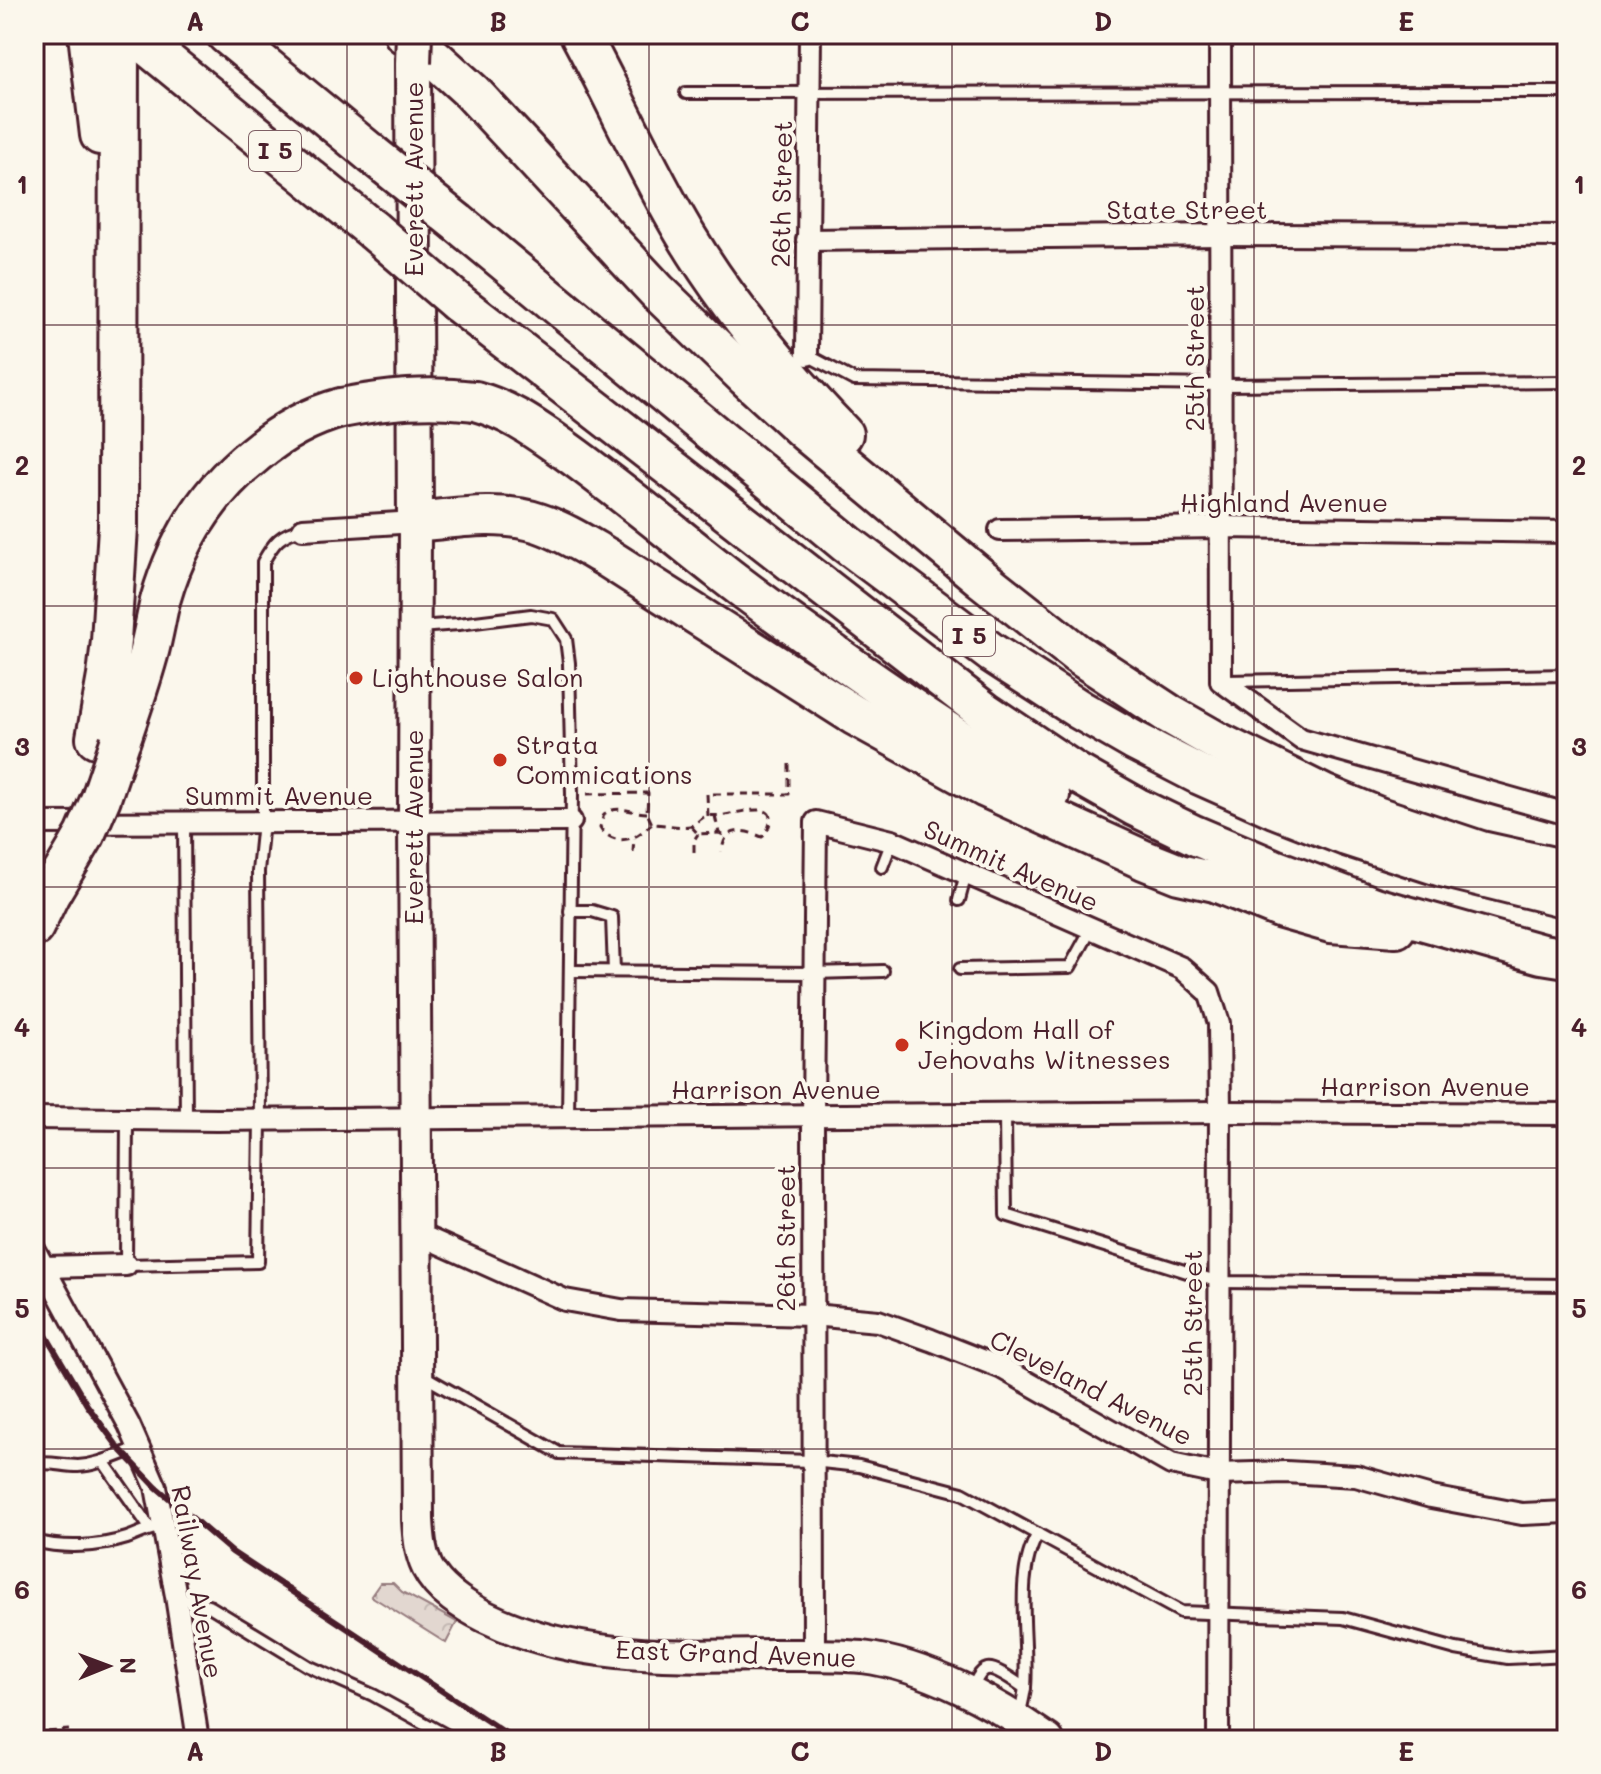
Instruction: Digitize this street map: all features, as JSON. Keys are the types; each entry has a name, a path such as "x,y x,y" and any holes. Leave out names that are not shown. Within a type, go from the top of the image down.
{"highway":[{"path":"88,34 118,292"},
{"path":"108,740 107,676 118,527 119,34"},
{"name":"I 5","path":"133,34 457,302 985,712 1076,773 1136,807 1274,869 1375,907 1542,954 1567,958"},
{"path":"580,34 667,203 709,271 748,325 815,405 981,578"},
{"name":"I 5","path":"235,42 847,544 992,653 1080,710 1200,775 1288,814 1442,867 1567,898"},
{"path":"410,44 431,55 472,92 657,291 806,432 1076,653 1169,714 1284,777 1379,817 1434,836 1481,851 1567,870"},
{"path":"42,910 78,809 149,654 169,574 197,515 233,471 276,437 301,422 341,408 421,397 475,401 512,414 611,483 760,601 887,692 1025,781 1215,882 1282,909 1331,923 1462,932"},
{"path":"415,522 495,516 540,523 606,557 854,715 986,788 1144,860 1179,874 1215,882"}],"main road":[{"name":"Everett Avenue","path":"410,44 415,522 416,1372 419,1542 429,1570"},
{"name":"East Grand Avenue","path":"429,1570 443,1589 468,1608 508,1628 567,1644 625,1654 814,1655 890,1662 927,1674 970,1694 1048,1740"}],"street":[{"name":"26th Street","path":"807,355 810,34"},
{"name":"25th Street","path":"1220,34 1221,681"},
{"name":"State Street","path":"807,240 1221,235 1567,236"},
{"path":"303,529 415,522"},
{"name":"Highland Avenue","path":"1000,530 1221,527 1567,532"},
{"path":"1221,681 1301,739 1567,814"},
{"name":"Summit Avenue","path":"34,823 571,821"},
{"name":"26th Street","path":"814,1655 812,1315 816,822"},
{"name":"Summit Avenue","path":"816,822 892,841 1182,968"},
{"name":"25th Street","path":"1182,968 1209,992 1219,1023 1218,1740"},
{"name":"Harrison Avenue","path":"34,1118 260,1120 1220,1112 1567,1114"},
{"name":"Cleveland Avenue","path":"416,1233 565,1300 621,1310 812,1315 878,1321 1002,1368 1171,1464 1218,1474 1286,1472 1356,1476 1431,1497 1522,1514 1567,1512"},
{"name":"Railway Avenue","path":"38,1258 126,1265"},
{"name":"Railway Avenue","path":"38,1258 129,1425 156,1487 156,1527 176,1596 198,1740"}],"lane":[{"path":"686,93 1567,92"},
{"path":"807,355 854,380 1221,385 1567,382"},
{"path":"127,1119 126,1265 258,1262 258,871 263,822 263,562 272,545 287,532 303,529"},
{"path":"415,627 531,615 553,619 566,639 572,794 568,1118"},
{"path":"1221,681 1567,675"},
{"path":"184,823 186,1120"},
{"path":"882,867 892,841"},
{"path":"959,900 966,874"},
{"path":"570,911 592,911 612,917 614,971"},
{"path":"960,969 1070,967 1091,929"},
{"path":"570,971 883,971"},
{"path":"1005,1114 1006,1215 1219,1282 1567,1285"},
{"path":"416,1372 559,1453 812,1461 859,1466 962,1493 1181,1612 1343,1618 1456,1649 1508,1658 1567,1655"},
{"path":"34,1464 45,1462 76,1466 103,1461 139,1448"},
{"path":"34,1541 72,1546 105,1544 156,1527 103,1461"},
{"path":"1018,1721 1025,1688 1027,1559 1038,1534"},
{"path":"176,1596 211,1607 308,1666 373,1695 455,1740"},
{"path":"970,1694 979,1676 989,1668 1025,1688"}],"path":[{"path":"708,816 707,794 789,794 789,758"},
{"path":"572,794 648,793 647,813 652,824"},
{"path":"647,813 610,809 601,818 600,827 610,839 634,838 652,824 691,826 708,816 752,808 771,816 765,835 762,837 748,831 730,834 723,841 722,852"},
{"path":"715,816 719,833"},
{"path":"691,826 698,834"},
{"path":"698,834 719,833 727,837"},
{"path":"694,852 694,840 698,834"},
{"path":"633,852 634,838"},
{"path":"34,1649 43,1646"},
{"path":"34,1733 69,1730"}],"green space":[{"path":"380,1583 393,1583 402,1592 457,1622 446,1643 371,1596"}],"railway":[{"path":"34,1315 87,1405 118,1447 156,1487 232,1552 516,1740"}],"place":[{"name":"Lighthouse Salon","path":"356,678"},
{"name":"Strata Commications","path":"500,760"},
{"name":"Kingdom Hall of Jehovahs Witnesses","path":"902,1045"}]}
